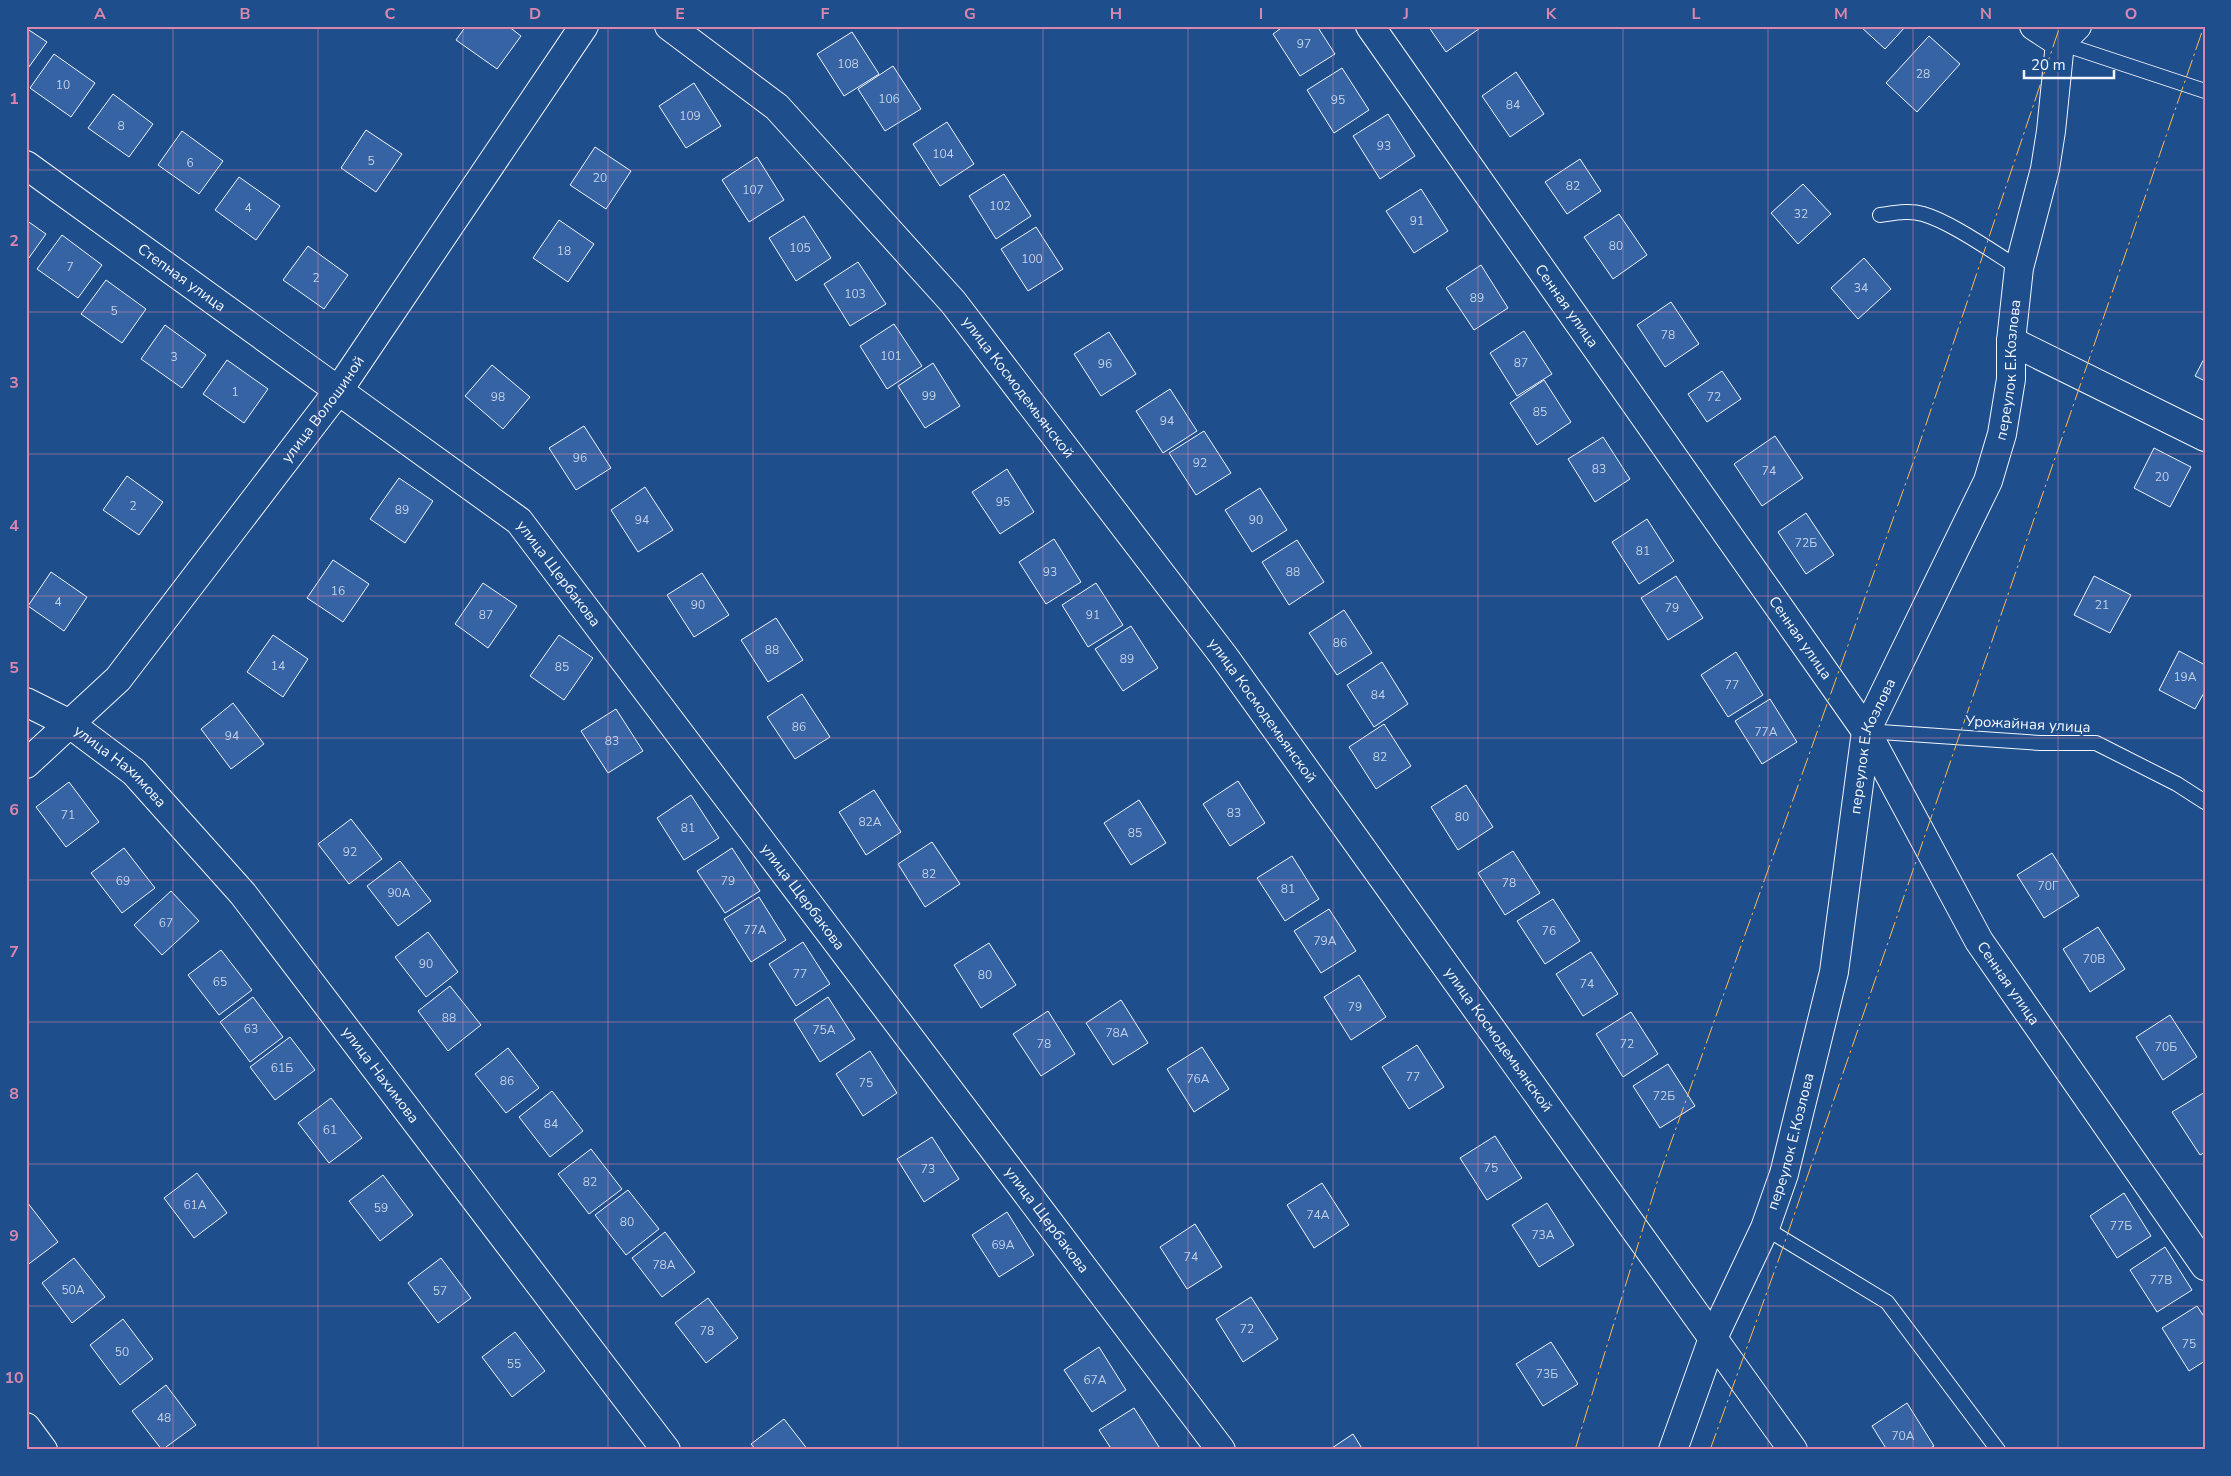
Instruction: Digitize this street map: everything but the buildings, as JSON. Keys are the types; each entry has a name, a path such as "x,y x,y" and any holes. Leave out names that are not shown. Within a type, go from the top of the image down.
{"street":[{"name":"улица Волошиной","path":"26,764 118,679 338,391 584,26"},
{"name":"улица Космодемьянской","path":"670,26 777,107 953,302 1223,655 1793,1450"},
{"name":"Сенная улица","path":"1370,26 1866,730 1979,941 2205,1266"},
{"path":"2034,26 2068,35"},
{"name":"переулок Е.Козлова","path":"1673,1450 1713,1338 1765,1228 1784,1174 1834,972 1866,730 1988,481 2002,434 2011,379 2011,341 2018,268 2045,169 2068,35"},
{"name":"Степная улица","path":"26,165 338,391"},
{"path":"2011,341 2205,437"},
{"name":"улица Щербакова","path":"338,391 519,521 1221,1450"},
{"name":"улица Нахимова","path":"26,702 70,724 134,772 243,894 666,1450"},
{"path":"26,1427 43,1450"}],"lane":[{"path":"2068,35 2205,91"},
{"path":"1880,215 1904,212 1931,217 2018,268"},
{"name":"Урожайная улица","path":"1866,730 2040,743 2096,743 2176,784 2205,802"},
{"path":"1765,1228 1887,1302 1998,1450"}],"power":[{"path":"1575,1450 1659,1176 1914,460 2060,26"},
{"path":"1710,1450 1781,1253 2204,26"}]}
